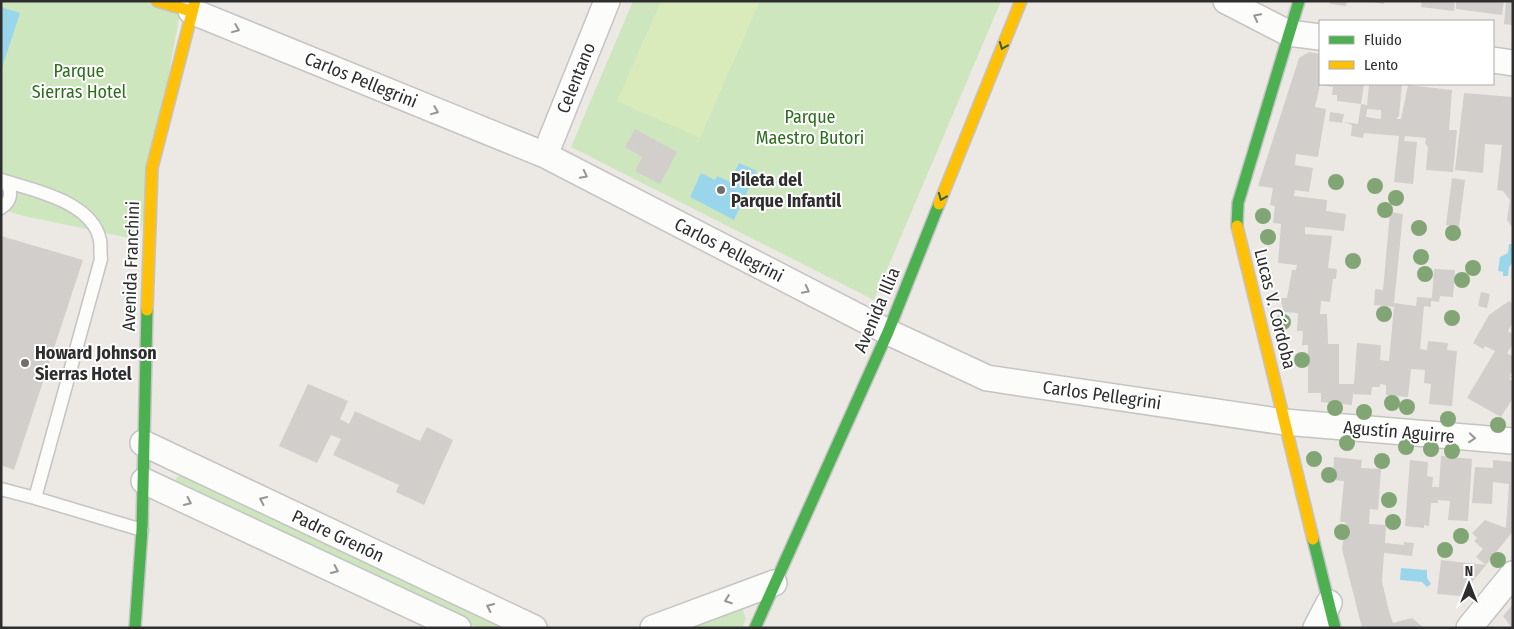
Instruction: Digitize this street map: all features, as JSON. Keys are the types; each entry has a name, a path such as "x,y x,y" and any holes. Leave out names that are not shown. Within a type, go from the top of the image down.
{"street":[{"path":"157,1 193,6"},
{"name":"Celentano","path":"545,156 607,1"},
{"name":"Avenida Illia","path":"755,628 888,332 1021,1"},
{"path":"1226,1 1288,33 1319,37"},
{"name":"Lucas V. Córdoba","path":"1299,1 1238,203 1237,231 1335,628"},
{"name":"Carlos Pellegrini","path":"193,6 545,156 888,332 988,378 1284,422"},
{"name":"Avenida Franchini","path":"135,628 144,481 143,443 152,168 158,138 193,6"},
{"path":"1494,60 1513,63"},
{"name":"Agustín Aguirre","path":"1284,422 1513,442"},
{"name":"Padre Grenón","path":"143,443 534,628"},
{"name":"Padre Grenón","path":"144,481 458,628"},
{"path":"1469,628 1513,574"},
{"path":"653,628 774,583"},
{"path":"1316,628 1329,603"}],"lane":[{"path":"1,180 10,191 9,201 1,208"},
{"path":"1,180 66,201 81,211 100,238 101,259 98,277 35,498"},
{"path":"1,489 142,530"}],"green space":[{"name":"Parque Sierras Hotel","path":"1,1 182,1 139,240 24,216 1,209"},
{"name":"Parque Maestro Butori","path":"633,1 1001,1 874,300 571,147"},
{"path":"661,1 760,1 700,138 617,101"},
{"path":"183,474 516,628 478,628 179,489 176,478"},
{"path":"735,607 743,610 746,619 742,628 676,628"}],"water":[{"path":"1,7 20,13 1,71"},
{"name":"Pileta del Parque Infantil","path":"739,163 757,171 734,220 690,197 701,173 715,180 717,176 730,182"},
{"path":"1509,244 1513,244 1513,262 1509,267 1508,276 1503,276 1503,272 1498,271 1500,257 1508,253"},
{"path":"1401,568 1427,570 1427,578 1431,584 1427,587 1422,582 1400,580"}],"building":[{"path":"1330,1 1347,1 1346,6 1330,4"},
{"path":"1366,1 1384,1 1384,4"},
{"path":"1422,1 1455,1 1454,11 1421,7"},
{"path":"1456,1 1504,1 1502,15 1456,9"},
{"path":"1506,1 1513,1 1513,25 1504,24"},
{"path":"1309,52 1319,54 1320,85 1315,107 1326,109 1318,157 1296,154 1295,165 1313,168 1309,192 1295,190 1294,196 1327,200 1326,211 1346,214 1344,231 1305,227 1305,234 1332,236 1328,268 1337,269 1336,279 1333,279 1330,302 1321,301 1320,314 1327,314 1328,344 1339,344 1339,384 1354,384 1357,343 1381,345 1380,360 1389,361 1394,307 1374,305 1375,289 1383,290 1390,212 1403,214 1394,303 1416,306 1417,297 1432,298 1434,269 1455,270 1453,297 1440,296 1439,302 1431,301 1431,307 1424,306 1420,349 1427,350 1428,341 1448,343 1447,350 1457,351 1452,406 1429,404 1431,384 1424,383 1425,370 1411,369 1408,397 1386,395 1386,385 1380,384 1380,387 1372,387 1371,395 1353,394 1352,405 1321,402 1321,393 1308,393 1308,345 1302,345 1303,331 1297,331 1298,313 1284,312 1280,298 1287,298 1292,270 1296,270 1297,265 1278,263 1281,224 1273,223 1275,206 1270,205 1273,188 1258,186 1299,58"},
{"path":"1320,85 1364,85 1361,104 1337,101 1337,95 1332,95 1333,87"},
{"path":"1369,85 1402,85 1399,116 1396,119 1401,119 1408,85 1452,90 1449,130 1457,130 1453,172 1426,170 1428,147 1425,143 1426,138 1405,136 1404,141 1417,142 1413,184 1394,182 1399,136 1364,133 1363,138 1351,136 1352,125 1344,122 1358,124 1361,104 1367,105","holes":["1367,109 1381,110 1381,119 1366,117"]},
{"path":"1464,93 1513,97 1513,228 1507,220 1510,200 1503,191 1497,190 1502,145 1485,144 1483,173 1455,170"},
{"path":"1330,112 1344,114 1342,123 1329,121"},
{"path":"635,129 677,152 660,184 635,171 642,157 625,147"},
{"path":"1452,178 1465,180 1459,227 1446,225"},
{"name":"Howard Johnson Sierras Hotel","path":"1,236 83,260 14,470 1,465"},
{"path":"1481,292 1490,294 1487,308 1478,306"},
{"path":"1509,301 1513,304 1513,322 1508,331 1513,334 1513,344 1507,353 1513,357 1513,370 1509,379 1513,382 1513,398 1501,417 1467,398 1495,351 1485,346 1483,349 1473,343 1489,315"},
{"path":"308,384 348,401 340,419 349,424 355,411 420,441 427,427 453,440 424,505 396,492 399,485 333,455 341,439 331,435 317,463 279,446"},
{"path":"1441,456 1472,459 1468,521 1448,520 1450,501 1438,500 1438,503 1431,503 1429,526 1424,525 1424,528 1405,526 1410,460 1428,462 1427,476 1433,477 1432,487 1439,487"},
{"path":"1334,457 1362,460 1361,468 1381,469 1378,510 1370,509 1369,524 1386,525 1385,543 1404,545 1404,542 1414,543 1412,556 1384,553 1382,582 1389,611 1393,623 1412,618 1424,628 1362,628 1342,549 1346,522 1340,522 1344,481 1333,480"},
{"path":"1493,460 1513,462 1513,531 1486,565 1476,557 1483,549 1474,541 1477,538 1472,533 1485,520 1506,528 1509,484 1493,482 1492,504 1472,503 1475,467 1493,468"},
{"path":"1441,560 1486,565 1461,596 1437,594"},
{"path":"1513,604 1513,628 1512,628 1503,616"}],"traffic: fast":[{"path":"1237,226 1238,203 1299,1"},
{"path":"755,628 888,332 939,204"},
{"path":"135,628 142,530 147,310"},
{"path":"1313,539 1335,628"}],"traffic: slow":[{"path":"157,1 191,11"},
{"path":"147,310 152,168 195,1"},
{"path":"939,204 1021,1"},
{"path":"1237,226 1313,539"}],"place":[{"name":"Pileta del Parque Infantil","path":"721,190"},
{"name":"Howard Johnson Sierras Hotel","path":"25,363"}]}
